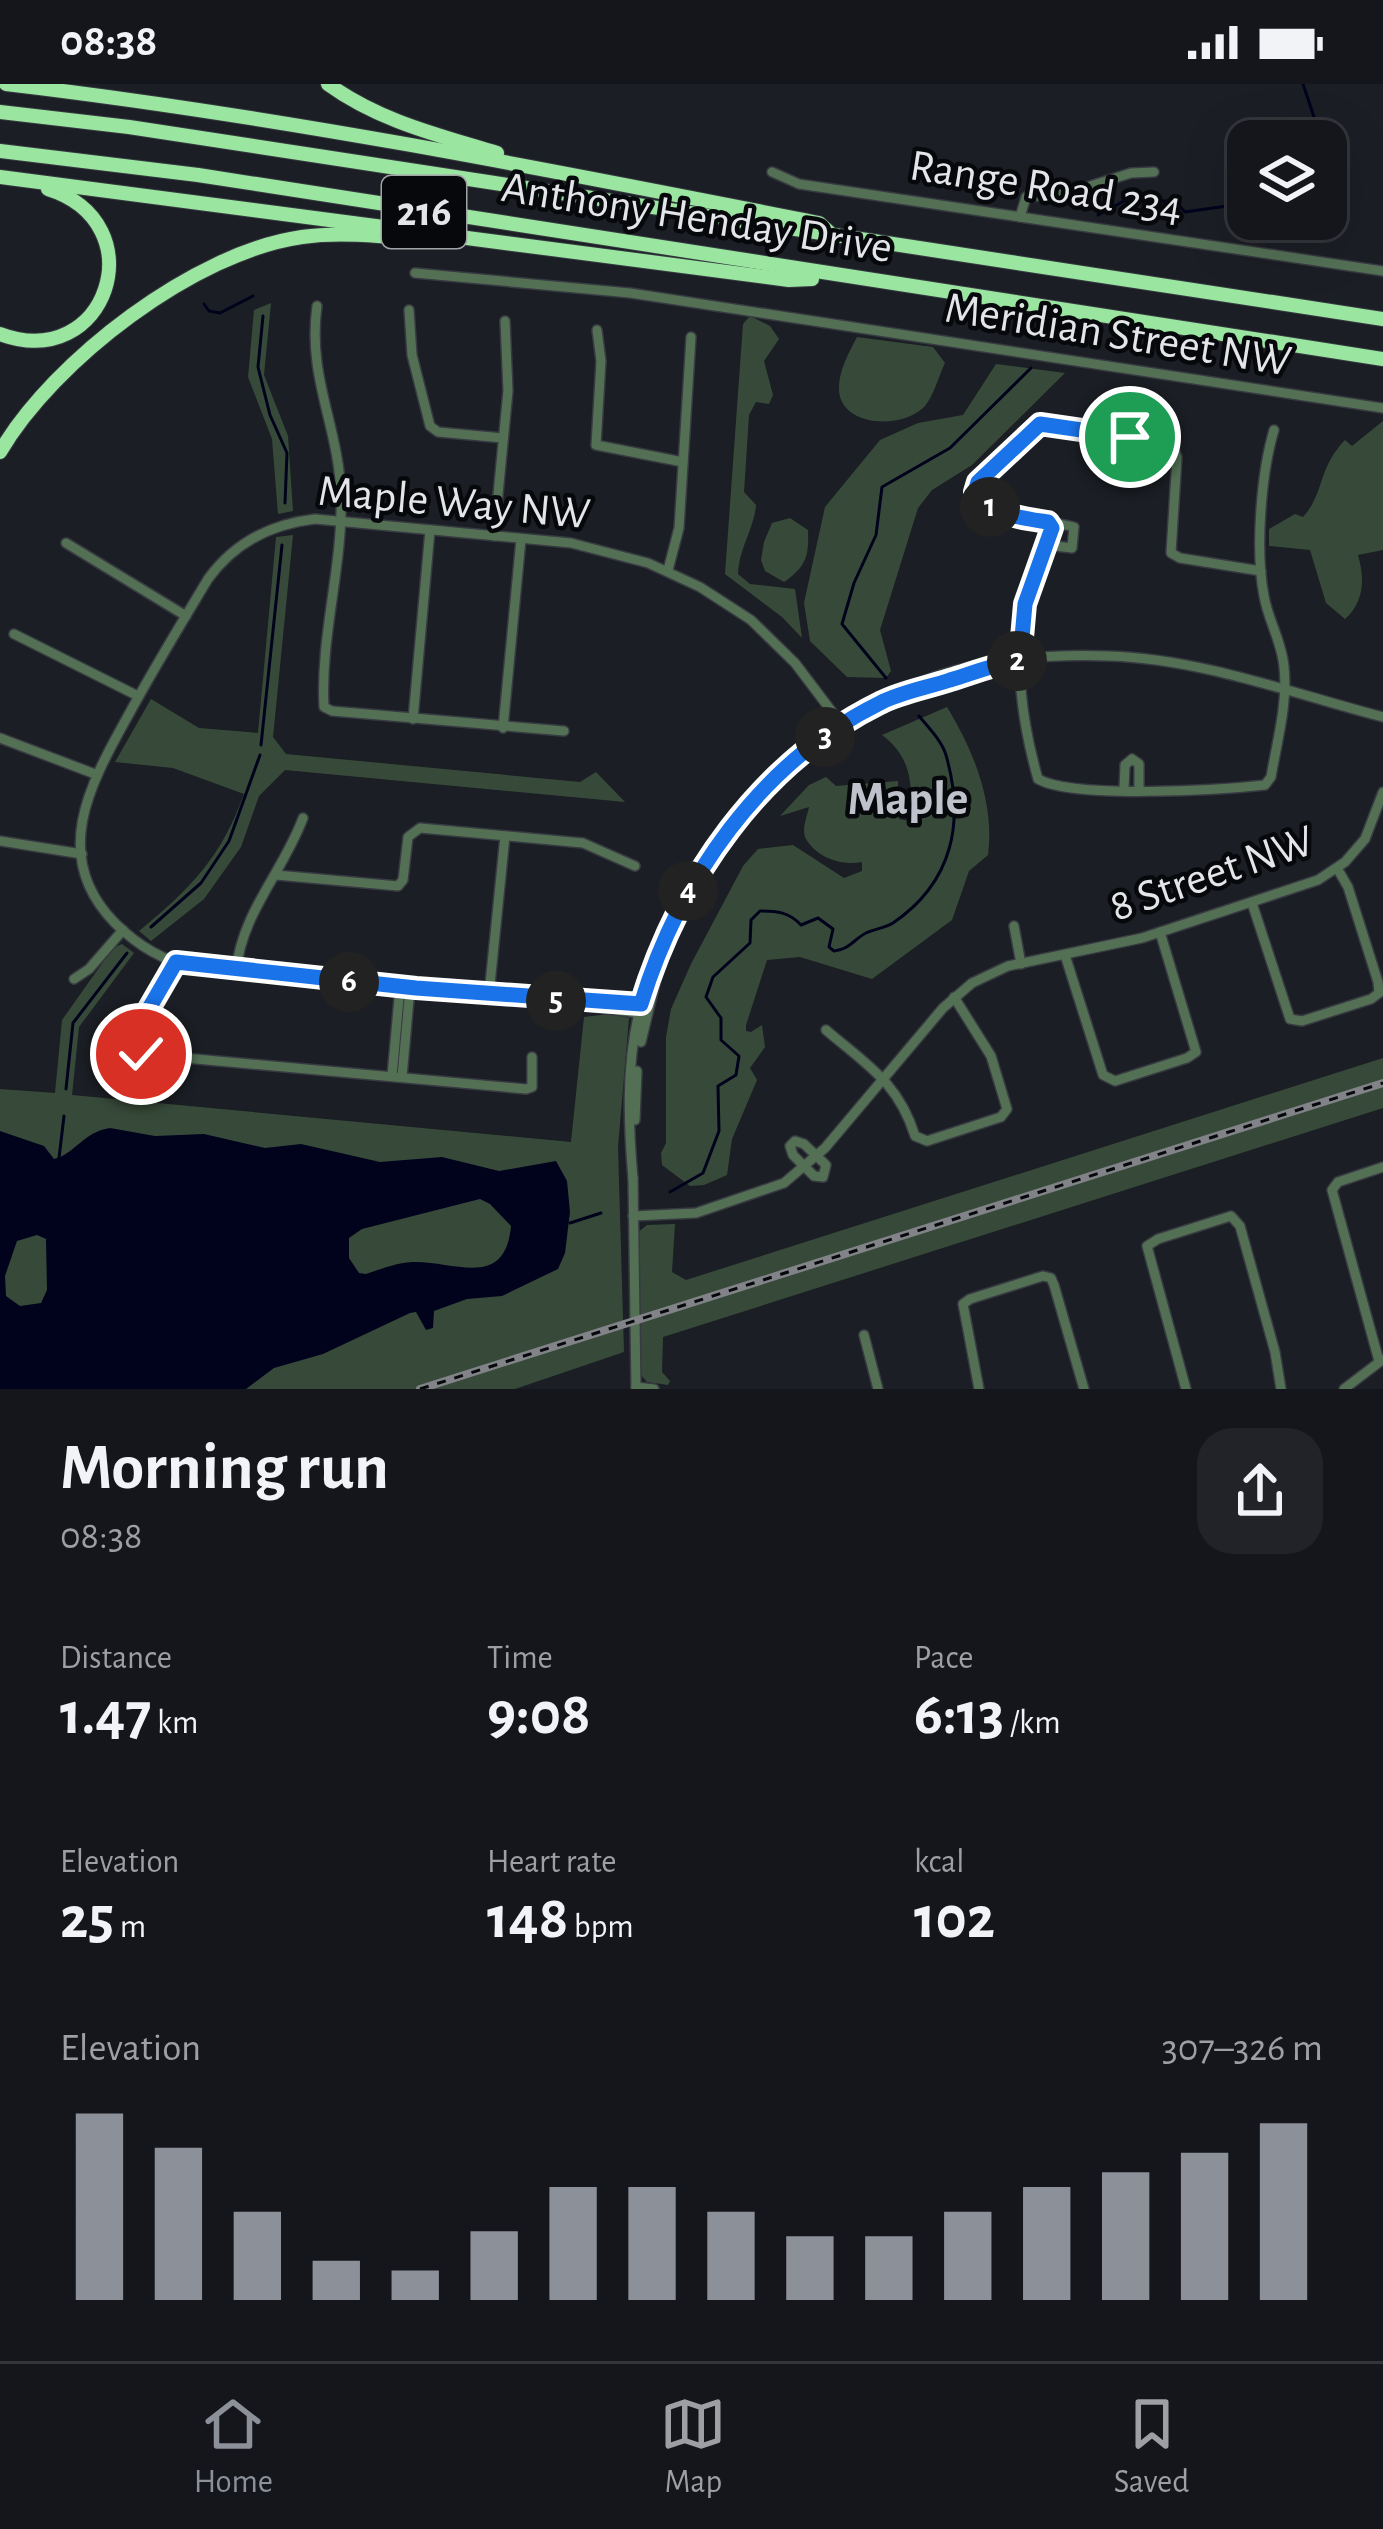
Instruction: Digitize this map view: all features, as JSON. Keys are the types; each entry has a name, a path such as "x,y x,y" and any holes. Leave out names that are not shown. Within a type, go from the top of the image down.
{"highway":[{"path":"13,85 95,84"},
{"path":"328,84 403,125 560,172"},
{"path":"13,85 331,131 560,172 819,223 833,236"},
{"name":"Anthony Henday Drive","path":"0,112 152,130 1383,320"},
{"name":"Anthony Henday Drive","path":"0,151 198,176 1383,359"},
{"path":"1,177 788,280 848,278"},
{"path":"0,334 38,341 74,330 98,306 110,266 104,237 88,210 59,193 1,177"},
{"path":"0,452 26,412 73,365 139,311 229,255 302,237 336,235 586,252"}],"street":[{"name":"Range Road 234","path":"772,172 799,184 1383,272"},
{"path":"1020,217 1026,197 1065,194 1131,173 1154,172"},
{"name":"Meridian Street NW","path":"415,273 663,297 1383,408"},
{"path":"316,306 314,361 336,451 340,520 326,708 564,731"},
{"path":"410,310 414,365 432,429 503,438"},
{"path":"494,536 508,379 505,321"},
{"path":"597,330 601,361 596,445 683,462"},
{"path":"668,570 679,528 691,337"},
{"path":"1047,545 1067,550 1075,542 1073,525 1051,525 993,508 978,498 975,488 1038,425 1175,448 1171,553 1261,571"},
{"path":"1051,525 1025,604 1020,660 1040,781 1124,789 1262,786 1269,781 1286,691 1283,657 1268,615 1261,571 1268,454 1274,430"},
{"name":"Maple Way NW","path":"643,1009 176,962 150,951 123,930 92,891 82,854 82,812 95,774 219,565 253,538 288,522 340,520 602,549 668,570 718,598 764,632 795,663 842,725"},
{"path":"413,719 430,530"},
{"path":"503,728 521,538"},
{"path":"66,543 186,616"},
{"path":"14,634 138,697"},
{"path":"654,1389 636,1388 633,1180 643,1009 669,928 710,855 781,773 842,725 887,699 1020,660 1142,658 1194,666 1383,717"},
{"path":"0,738 95,774"},
{"path":"1124,789 1125,765 1132,759 1138,764 1139,789"},
{"name":"8 Street NW","path":"633,1216 704,1211 777,1186 817,1156 954,997 977,980 1021,964 1160,932 1309,884 1337,868 1359,847 1379,820 1383,792"},
{"path":"236,971 247,922 303,818"},
{"path":"276,875 394,887 400,885 412,831 422,828 591,844 635,866"},
{"path":"489,994 505,836"},
{"path":"0,841 82,854"},
{"path":"1252,903 1293,1021 1371,999 1378,993 1348,886 1337,868"},
{"path":"1014,926 1021,964"},
{"path":"74,979 89,970 123,930"},
{"path":"1065,955 1107,1080 1120,1080 1196,1052 1160,932"},
{"path":"176,962 137,1031 139,1053 532,1087 532,1057"},
{"path":"397,1077 405,987"},
{"path":"826,1030 884,1079 902,1100 918,1140 927,1141 1001,1118 1007,1109 991,1056 954,997"},
{"name":"8 Street NW","path":"802,1142 817,1156 826,1166 823,1177 805,1168 790,1151 791,1144 802,1142"},
{"path":"1344,1389 1381,1360 1332,1198 1333,1186 1383,1167"},
{"path":"1186,1389 1147,1246 1234,1217 1269,1330 1281,1389"},
{"path":"979,1389 962,1307 970,1299 1041,1276 1050,1277 1084,1389"},
{"path":"864,1335 878,1389"}],"green space":[{"path":"271,303 264,375 288,436 293,511 278,514 272,439 248,377 254,310"},
{"path":"750,316 770,326 779,339 764,361 773,395 769,404 756,402 749,415 744,492 756,505 738,574 750,584 795,589 802,638 725,574 743,324"},
{"path":"857,337 933,347 945,363 925,406 889,421 851,412 843,403 839,384"},
{"path":"996,364 1065,373 972,465 932,490 918,508 880,630 891,671 886,678 847,677 810,641 804,603 825,507 880,440 918,423 963,415"},
{"path":"1383,421 1383,550 1358,555 1361,590 1345,619 1326,603 1310,550 1269,546 1269,529 1295,514 1303,517 1345,440 1352,446"},
{"path":"790,518 808,530 808,547 802,566 784,582 765,571 761,560 772,523"},
{"path":"293,535 273,737 286,754 580,782 596,772 625,802 285,770 259,796 241,847 204,899 151,941 139,931 202,871 244,794 173,768 115,762 151,699 199,728 258,733 276,537"},
{"path":"947,707 980,777 988,816 988,855 969,871 952,920 872,979 800,957 767,960 746,1025 751,1032 762,1025 765,1047 750,1068 757,1080 732,1139 727,1175 690,1186 662,1165 666,1037 671,1009 691,964 743,866 758,849 793,845 844,878 862,871 862,862 831,859 811,846 804,832 809,807 780,816 809,785 826,777 836,786 898,781 899,819 910,821 905,763 882,735"},
{"path":"122,944 134,953 79,1027 72,1095 571,1142 584,1017 629,1018 618,1147 624,1352 515,1389 0,1389 0,1089 55,1093 62,1020 113,948"},
{"path":"1383,1058 1383,1108 663,1337 662,1372 668,1385 647,1382 640,1374 637,1233 647,1225 675,1224 672,1272 686,1280"}],"water":[{"path":"101,1130 155,1136 204,1134 265,1148 301,1144 380,1162 442,1157 499,1171 556,1161 567,1181 570,1212 565,1253 558,1269 502,1296 467,1299 434,1311 433,1328 426,1330 416,1312 410,1313 323,1354 274,1368 246,1389 0,1389 0,1131 44,1146 54,1159","holes":["480,1199 511,1226 507,1246 488,1265 412,1262 366,1274 359,1273 349,1258 349,1238 362,1229","37,1235 46,1239 47,1290 41,1303 20,1306 6,1296 5,1276 17,1241"]}],"waterway":[{"path":"1303,84 1315,120"},
{"path":"1098,215 1124,201 1175,201 1185,212 1227,206"},
{"path":"204,304 209,311 220,313 253,296"},
{"path":"263,316 258,367 270,415 287,453 285,503"},
{"path":"886,678 842,624 876,535 882,487 950,448 1031,368"},
{"path":"261,745 282,545"},
{"path":"670,1192 703,1173 719,1131 718,1086 736,1075 739,1056 721,1040 721,1018 706,997 713,977 750,943 751,920 760,911 782,913 801,925 818,918 833,929 829,947 839,950 893,923 913,907 941,869 953,827 952,780 944,750 919,716"},
{"path":"151,927 201,883 229,841 260,755"},
{"path":"66,1089 73,1023 127,953"},
{"path":"59,1158 64,1116"},
{"path":"570,1223 601,1213"}],"railway":[{"path":"420,1389 1383,1083"}],"district":[{"name":"Maple","path":"908,800"}],"route":[{"path":"141,1054 135,1045 137,1031 176,962 556,1001 641,1004 686,894 731,826 781,773 842,725 887,699 1020,660 1025,604 1052,528 1048,522 1010,515 986,504 975,492 978,482 1040,424 1130,437"}]}
